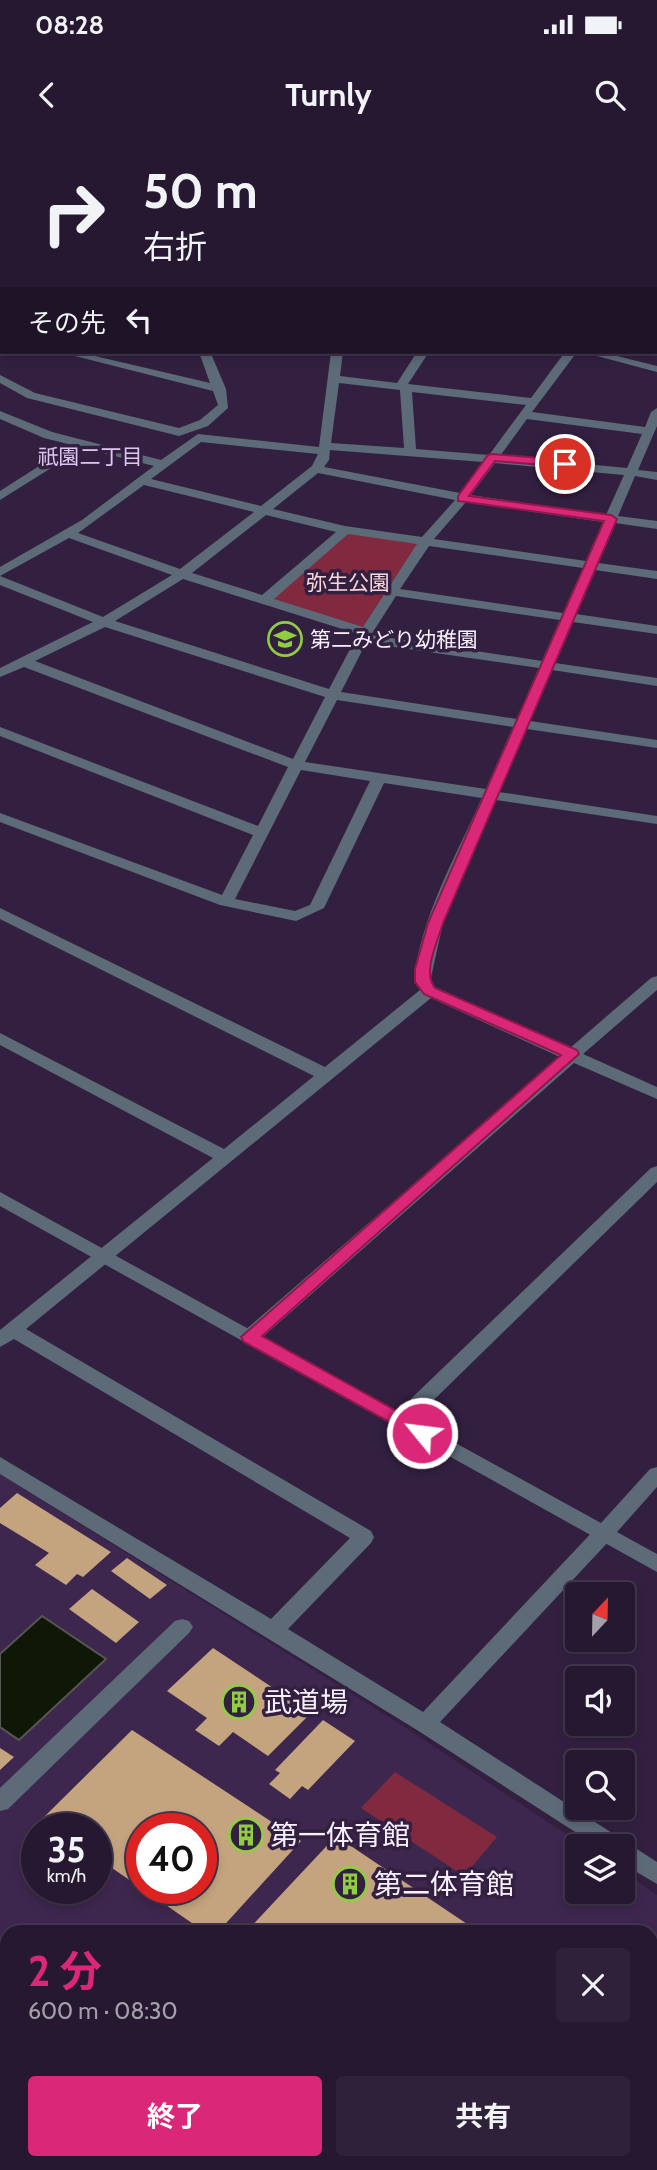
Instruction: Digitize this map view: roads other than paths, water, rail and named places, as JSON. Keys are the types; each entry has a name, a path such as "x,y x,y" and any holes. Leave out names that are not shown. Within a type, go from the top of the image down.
{"street":[{"path":"73,354 219,389"},
{"path":"0,378 32,396 179,432 194,429 213,418 224,405 206,354"},
{"path":"0,673 104,622 182,574 316,469 323,460 337,354"},
{"path":"410,452 403,387 422,354"},
{"path":"226,902 364,635 424,542 462,499 569,354"},
{"path":"596,354 657,369"},
{"path":"334,379 533,402"},
{"path":"657,412 652,430 631,472 435,923 422,982 429,991 657,1094"},
{"path":"0,415 81,444 161,464"},
{"path":"524,415 652,430"},
{"path":"0,429 15,422"},
{"path":"0,572 69,534 198,438 589,466 657,476"},
{"path":"0,496 81,444"},
{"path":"316,469 462,499 657,525"},
{"path":"142,481 345,530 657,575"},
{"path":"264,600 345,530"},
{"path":"69,534 364,635 657,682"},
{"path":"0,580 104,622 333,695 657,744"},
{"path":"392,592 657,630"},
{"path":"24,662 296,765 657,820"},
{"path":"0,731 262,833"},
{"path":"0,817 226,902 296,916 316,908 379,778"},
{"path":"0,913 327,1074"},
{"path":"250,1337 657,981"},
{"path":"273,1631 364,1537 6,1335 429,991"},
{"path":"0,1038 225,1157"},
{"path":"400,1421 657,1172"},
{"path":"0,1198 657,1564"},
{"path":"0,1464 425,1724 596,1834"},
{"path":"425,1724 657,1474"},
{"path":"0,1802 182,1627"},
{"path":"635,1860 657,1874"}],"place":[{"name":"第二みどり幼稚園","path":"285,639"},
{"name":"武道場","path":"239,1702"},
{"name":"第一体育館","path":"246,1835"},
{"name":"第二体育館","path":"350,1884"}],"district":[{"name":"祇園二丁目","path":"90,456"}],"park label":[{"name":"弥生公園","path":"348,582"}]}
